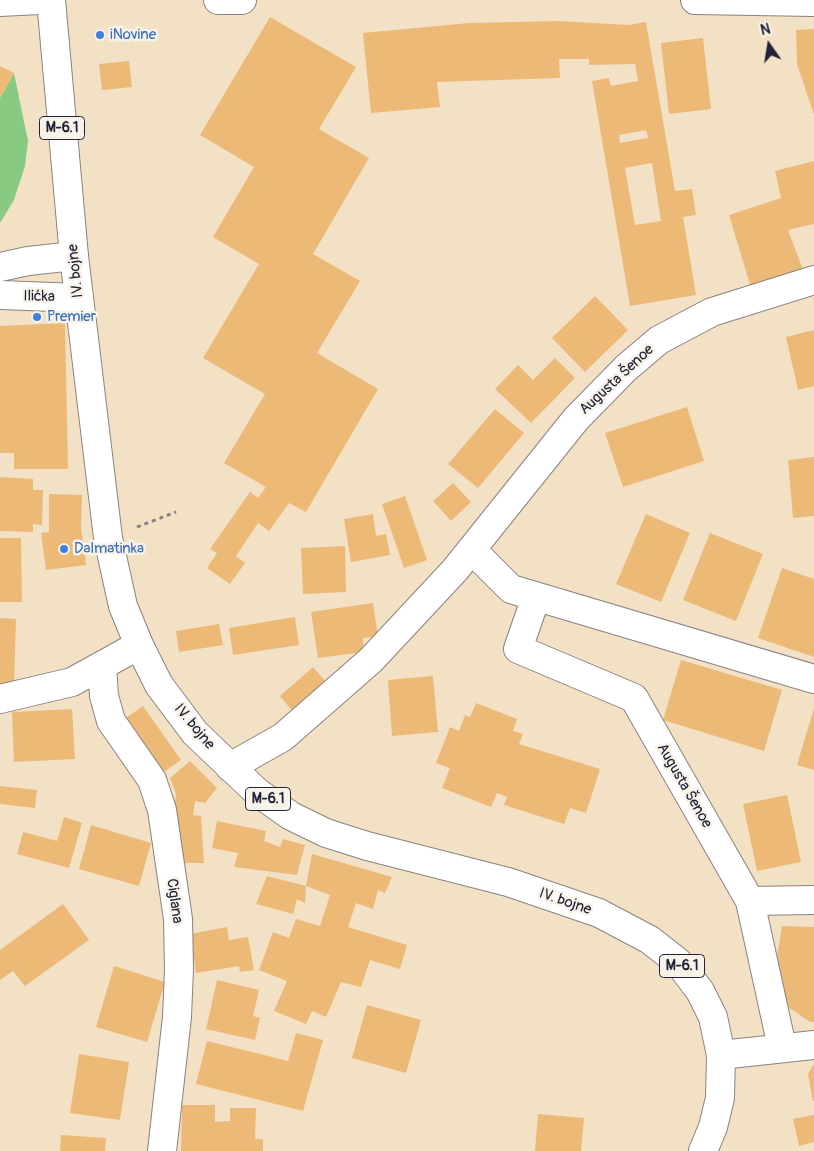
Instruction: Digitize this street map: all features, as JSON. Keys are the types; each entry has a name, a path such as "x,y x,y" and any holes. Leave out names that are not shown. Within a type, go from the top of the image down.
{"street":[{"path":"0,2 39,0"},
{"name":"IV. bojne","path":"51,0 74,256 108,538 123,606 159,685 194,733 257,792 284,811 326,833 367,846 508,882 600,914 650,940 678,962 700,990 713,1017 721,1055 720,1098 713,1127 703,1151"},
{"path":"218,0 242,0"},
{"path":"695,0 814,2"},
{"path":"0,267 28,261 74,256"},
{"name":"Augusta Šenoe","path":"230,767 283,737 371,660 472,550 576,419 626,368 659,340 712,312 814,280"},
{"name":"Ilićka","path":"0,295 79,298"},
{"path":"472,550 511,590 814,679"},
{"name":"Augusta Šenoe","path":"536,597 518,649 634,698 750,900 782,1048"},
{"path":"0,700 72,682 139,644"},
{"name":"Ciglana","path":"102,666 104,696 111,722 152,780 162,810 178,920 179,969 177,1017 162,1151"},
{"path":"750,900 814,900"},
{"path":"721,1055 814,1045"}],"path":[{"path":"108,538 176,512"}],"green space":[{"path":"14,73 28,141 25,166 14,200 0,223 0,98"}],"building":[{"path":"270,17 356,67 319,129 369,158 313,254 360,281 317,353 378,389 306,512 289,503 269,531 258,523 236,556 245,563 230,584 207,568 217,553 210,549 250,492 258,498 266,487 224,463 265,394 203,358 259,264 213,237 254,167 200,135"},
{"path":"559,21 628,25 646,22 675,191 692,189 696,215 683,217 696,295 630,306 592,81 609,78 611,86 638,81 635,64 589,65 589,59 559,59 560,78 437,82 440,107 371,113 363,33 469,23","holes":["646,130 648,138 620,143 619,135","652,163 661,221 635,225 625,168"]},
{"path":"814,29 814,115 797,64 796,30"},
{"path":"703,38 711,109 669,114 661,43"},
{"path":"129,61 132,87 102,90 99,64"},
{"path":"0,66 14,73 0,98"},
{"path":"814,161 814,224 788,230 805,275 752,291 729,215 781,198 775,171"},
{"path":"595,296 628,330 585,372 552,338"},
{"path":"65,323 68,469 14,469 14,453 0,453 0,326"},
{"path":"814,330 814,386 798,390 786,337"},
{"path":"555,358 575,378 531,423 495,389 518,365 533,380"},
{"path":"687,407 704,461 623,487 605,433"},
{"path":"495,409 524,433 478,488 448,464"},
{"path":"814,457 814,516 793,518 788,460"},
{"path":"0,477 33,479 33,490 43,490 42,525 33,524 33,532 0,531"},
{"path":"453,483 471,502 451,521 433,501"},
{"path":"49,494 82,495 81,528 86,565 46,570 41,533 49,532"},
{"path":"405,496 427,560 404,568 382,504"},
{"path":"373,514 376,536 386,534 390,555 351,562 344,519"},
{"path":"646,514 690,533 661,602 616,584"},
{"path":"710,533 763,554 736,621 683,600"},
{"path":"0,538 21,538 22,602 0,602"},
{"path":"345,546 346,592 303,594 301,548"},
{"path":"782,568 814,579 814,657 758,638"},
{"path":"373,603 378,636 363,638 364,652 318,658 311,612"},
{"path":"295,617 299,645 233,655 229,628"},
{"path":"0,618 16,619 14,686 0,685"},
{"path":"219,624 223,645 179,652 176,631"},
{"path":"681,660 782,690 764,751 663,720"},
{"path":"313,667 328,684 294,713 280,696"},
{"path":"433,676 438,732 392,736 388,680"},
{"path":"476,703 517,719 513,731 523,734 519,744 600,769 586,813 570,808 564,824 504,805 507,797 497,793 491,807 442,788 450,768 436,763 450,727 459,731 465,715 470,717"},
{"path":"143,706 181,760 158,776 120,722"},
{"path":"814,708 814,770 797,765"},
{"path":"72,709 75,759 14,762 12,712"},
{"path":"190,761 217,788 205,803 195,801 193,815 201,816 204,863 178,863 173,813 176,794 170,778"},
{"path":"0,786 37,790 35,808 0,804"},
{"path":"787,795 801,862 757,871 743,804"},
{"path":"64,817 82,823 69,868 17,854 23,832 57,841"},
{"path":"217,821 266,831 264,841 280,847 283,839 305,845 297,875 234,867 238,853 212,848"},
{"path":"91,825 151,843 139,886 79,869"},
{"path":"312,854 392,877 385,893 378,890 373,909 356,903 348,927 407,945 400,969 370,960 361,987 341,982 326,1017 312,1011 306,1024 274,1011 287,981 259,970 273,932 289,938 296,919 320,926 330,895 306,886"},
{"path":"267,876 306,886 305,903 297,899 293,914 256,904"},
{"path":"63,904 89,940 25,986 13,971 0,980 0,950"},
{"path":"782,926 814,927 814,1022 810,1022 784,1004 776,962"},
{"path":"227,927 229,940 248,937 254,970 240,972 239,966 196,973 190,934"},
{"path":"114,966 165,982 147,1042 96,1027"},
{"path":"217,980 259,990 253,1016 260,1018 255,1040 206,1029"},
{"path":"367,1005 421,1020 406,1073 352,1058"},
{"path":"296,1033 323,1040 303,1111 196,1084 207,1041 288,1061"},
{"path":"79,1054 129,1062 120,1120 70,1113"},
{"path":"814,1064 814,1101 813,1101 808,1074"},
{"path":"182,1105 215,1105 215,1122 230,1121 230,1108 256,1108 255,1139 263,1139 263,1151 181,1151"},
{"path":"538,1114 584,1118 581,1151 535,1151"},
{"path":"814,1115 814,1142 799,1146 793,1119"},
{"path":"61,1135 106,1138 105,1151 60,1151"}],"place":[{"name":"iNovine","path":"100,35"},
{"name":"Premier","path":"37,317"},
{"name":"Dalmatinka","path":"64,549"}]}
